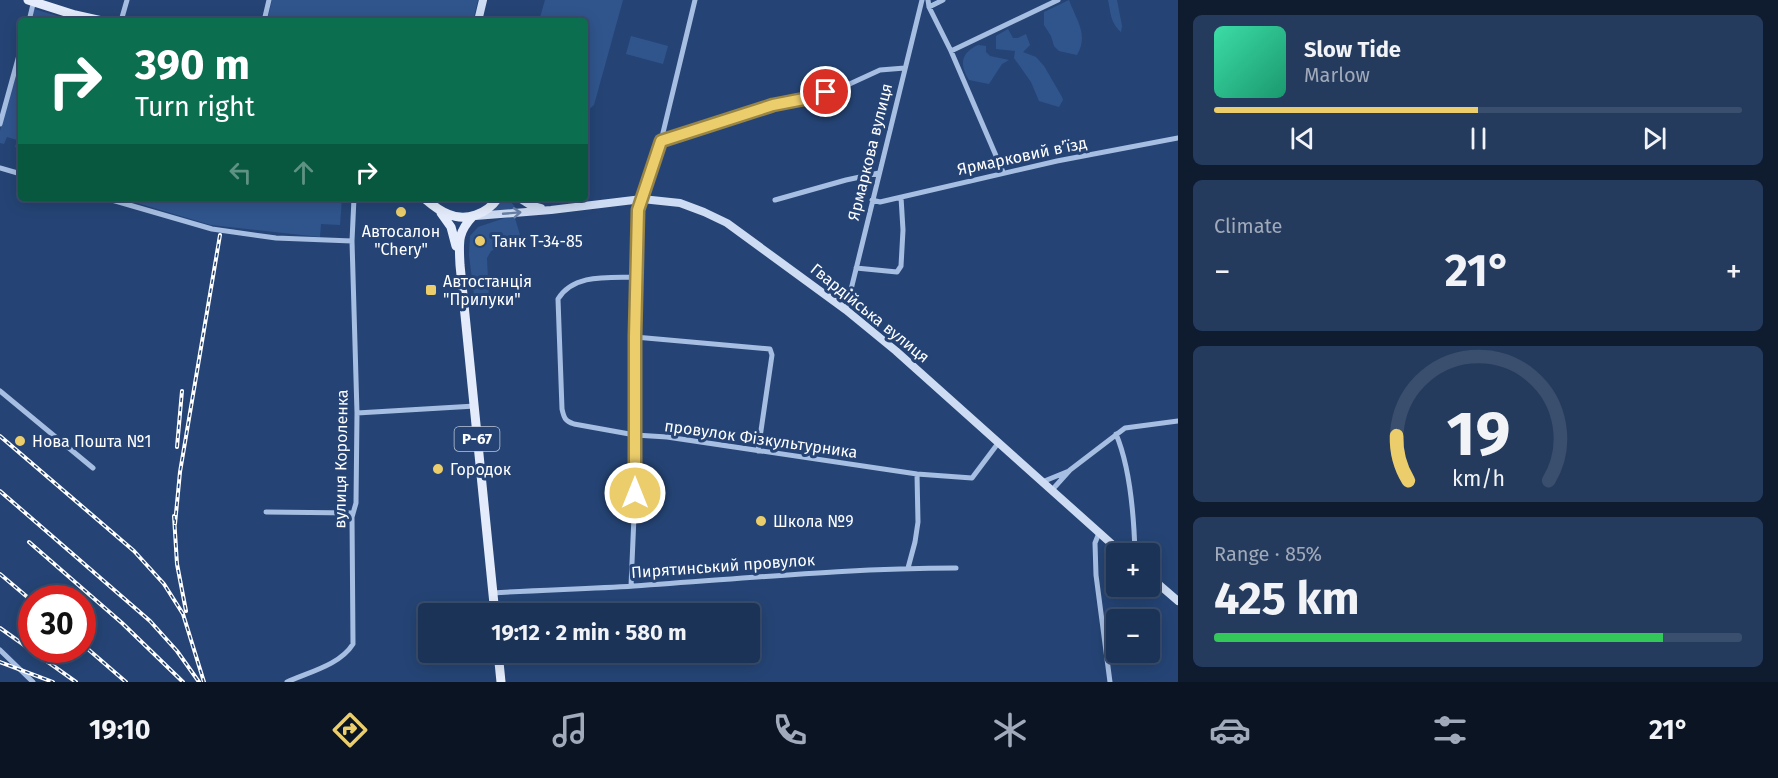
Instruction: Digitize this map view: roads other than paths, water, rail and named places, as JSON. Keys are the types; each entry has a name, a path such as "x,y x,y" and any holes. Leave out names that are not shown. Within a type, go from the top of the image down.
{"main road":[{"path":"479,18 483,0"},
{"path":"32,1 88,18"},
{"name":"Гвардійська вулиця","path":"473,216 551,210 642,199 680,203 727,223 846,310 999,442 1110,543"},
{"name":"Р-67","path":"429,201 451,227 460,265"},
{"name":"Р-67","path":"494,603 459,240 461,231 473,216 485,212 495,201"},
{"path":"524,201 530,205 551,210"},
{"path":"436,208 454,216 473,216"},
{"path":"1160,585 1178,601"},
{"path":"499,663 501,682"}],"street":[{"path":"122,18 127,0"},
{"path":"265,18 269,0"},
{"path":"631,586 635,493 638,210 661,141 695,0"},
{"name":"Ярмаркова вулиця","path":"846,310 922,0"},
{"path":"943,0 929,3 1003,172"},
{"path":"951,51 1058,0"},
{"path":"29,18 32,1"},
{"path":"0,124 18,59"},
{"path":"661,141 773,105 809,98 880,70 905,68"},
{"name":"Ярмарковий вʼїзд","path":"872,200 880,202 1003,172 1178,138"},
{"path":"0,168 18,173"},
{"path":"775,200 879,173"},
{"path":"856,268 897,272 901,266 903,230 901,197"},
{"path":"115,201 212,229 276,238 352,241"},
{"name":"вулиця Короленка","path":"287,682 334,662 353,644 353,513 356,503 357,413 352,241 354,201"},
{"name":"провулок Фізкультурника","path":"636,277 586,280 574,284 558,299 564,418 574,424 635,435 667,437 916,474 972,478 999,442"},
{"path":"635,337 770,349 772,355 758,451"},
{"path":"0,391 93,468"},
{"path":"357,413 475,406"},
{"path":"1052,490 1070,470 1125,429 1178,421"},
{"path":"1116,434 1122,446 1134,520 1135,543"},
{"path":"1042,482 1070,470"},
{"path":"908,568 918,522 916,474"},
{"path":"266,512 353,513"},
{"path":"1099,533 1095,543 1096,575 1110,682"},
{"name":"Пирятинський провулок","path":"493,593 776,575 908,568 956,568"},
{"path":"0,650 33,682"}],"railway":[{"path":"175,524 180,472 220,235"},
{"path":"177,447 182,391"},
{"path":"0,436 134,551 164,584 183,614 204,682"},
{"path":"0,491 150,621 177,651 199,682"},
{"path":"174,516 177,564 186,611"},
{"path":"29,542 122,623 183,682"},
{"path":"0,574 18,589"},
{"path":"0,628 76,682"},
{"path":"96,656 126,682"},
{"path":"0,662 53,682"}],"place":[{"name":"Автосалон \"Chery\"","path":"401,212"},
{"name":"Танк Т-34-85","path":"480,241"},
{"name":"Автостанція \"Прилуки\"","path":"431,290"},
{"name":"Нова Пошта №1","path":"20,441"},
{"name":"Городок","path":"438,469"},
{"name":"Школа №9","path":"761,521"}]}
